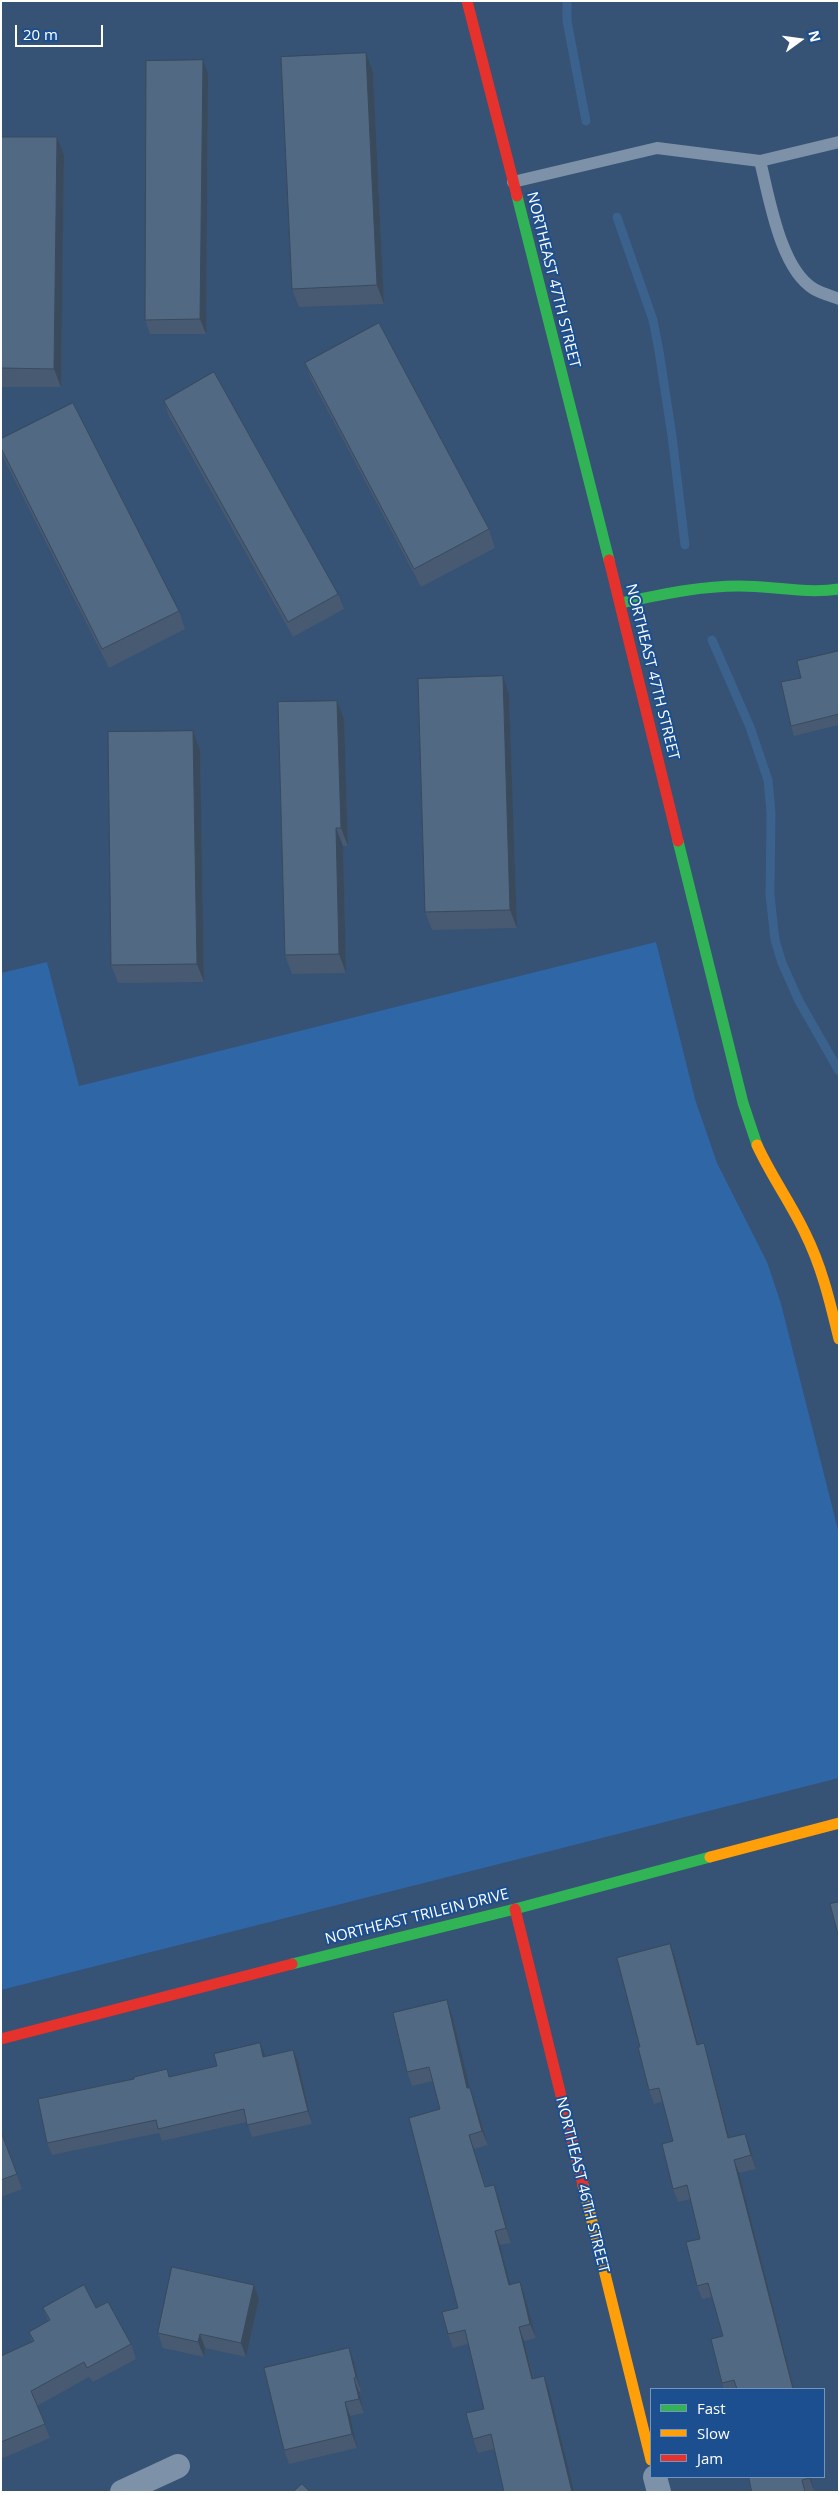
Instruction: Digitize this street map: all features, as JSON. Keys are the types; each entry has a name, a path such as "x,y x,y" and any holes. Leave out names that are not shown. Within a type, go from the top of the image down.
{"street":[{"name":"NORTHEAST 47TH STREET","path":"467,1 620,602 750,1126 768,1169 831,1275 839,1339"},
{"path":"620,602 708,586 742,586 788,590 839,589"},
{"name":"NORTHEAST TRILEIN DRIVE","path":"1,2039 170,1994 515,1909 839,1823"},
{"name":"NORTHEAST 46TH STREET","path":"515,1909 650,2456"},
{"path":"122,2492 178,2466"},
{"path":"655,2478 659,2492"}],"lane":[{"path":"513,182 657,148 760,160 839,142"},
{"path":"760,160 782,243 798,275 813,289 839,299"}],"shaded area":[{"path":"656,942 695,1099 717,1163 767,1262 781,1304 839,1534 839,1778 1,1990 1,973 47,962 79,1086"}],"building":[{"path":"366,53 377,285 292,289 281,57"},
{"path":"203,60 200,319 145,320 146,61"},
{"path":"1,137 57,137 54,369 1,368"},
{"path":"379,323 489,529 414,569 305,363"},
{"path":"214,372 338,594 288,622 164,401"},
{"path":"73,403 179,611 102,649 1,448 1,439"},
{"path":"839,651 839,714 791,726 781,682 801,678 797,661"},
{"path":"503,676 510,910 425,912 418,679"},
{"path":"337,701 341,828 336,828 339,954 285,955 278,702"},
{"path":"193,731 197,964 111,965 108,732"},
{"path":"839,1902 839,1938 830,1904"},
{"path":"670,1944 697,2045 704,2043 728,2138 745,2134 751,2155 734,2160 793,2388 737,2388 734,2380 722,2383 711,2339 723,2336 708,2283 697,2286 686,2242 700,2239 687,2185 673,2189 662,2144 673,2141 659,2088 649,2090 617,1958"},
{"path":"447,2000 467,2088 470,2088 482,2131 469,2135 485,2187 494,2185 506,2228 495,2231 509,2285 520,2282 530,2324 519,2327 532,2379 544,2376 572,2492 504,2492 491,2434 473,2439 466,2413 484,2409 465,2330 448,2334 442,2312 458,2308 409,2118 440,2109 429,2067 407,2072 393,2013"},
{"path":"260,2043 263,2057 293,2050 308,2111 247,2125 244,2109 158,2129 156,2120 47,2143 38,2099 134,2079 134,2077 167,2069 169,2077 217,2066 214,2054"},
{"path":"1,2132 17,2174 1,2180"},
{"path":"172,2267 254,2285 241,2343 200,2334 198,2342 158,2333"},
{"path":"84,2285 96,2308 108,2302 131,2344 87,2368 84,2362 31,2391 45,2424 1,2442 1,2356 34,2341 29,2332 50,2320 43,2308"},
{"path":"349,2348 359,2399 345,2402 352,2434 284,2450 264,2368"},
{"path":"749,2478 810,2478 802,2480 805,2492 752,2492"},
{"path":"302,2484 310,2492 293,2492"}],"waterway":[{"path":"567,1 567,21 586,121"},
{"path":"617,217 653,320 672,436 685,545"},
{"path":"712,640 750,727 768,780 771,813 770,895 775,940 782,963 799,1001 839,1071"}],"traffic: fast":[{"path":"517,196 609,560"},
{"path":"620,603 724,586 752,586 814,591 839,589"},
{"path":"678,841 743,1103 757,1145"},
{"path":"292,1964 515,1909 710,1857"}],"traffic: slow":[{"path":"757,1145 811,1246 825,1285 839,1339"},
{"path":"710,1857 839,1823"},
{"path":"583,2185 650,2456"}],"traffic: jam":[{"path":"467,1 517,196"},
{"path":"609,560 678,841"},
{"path":"515,1909 583,2185"},
{"path":"1,2039 292,1964"}]}
